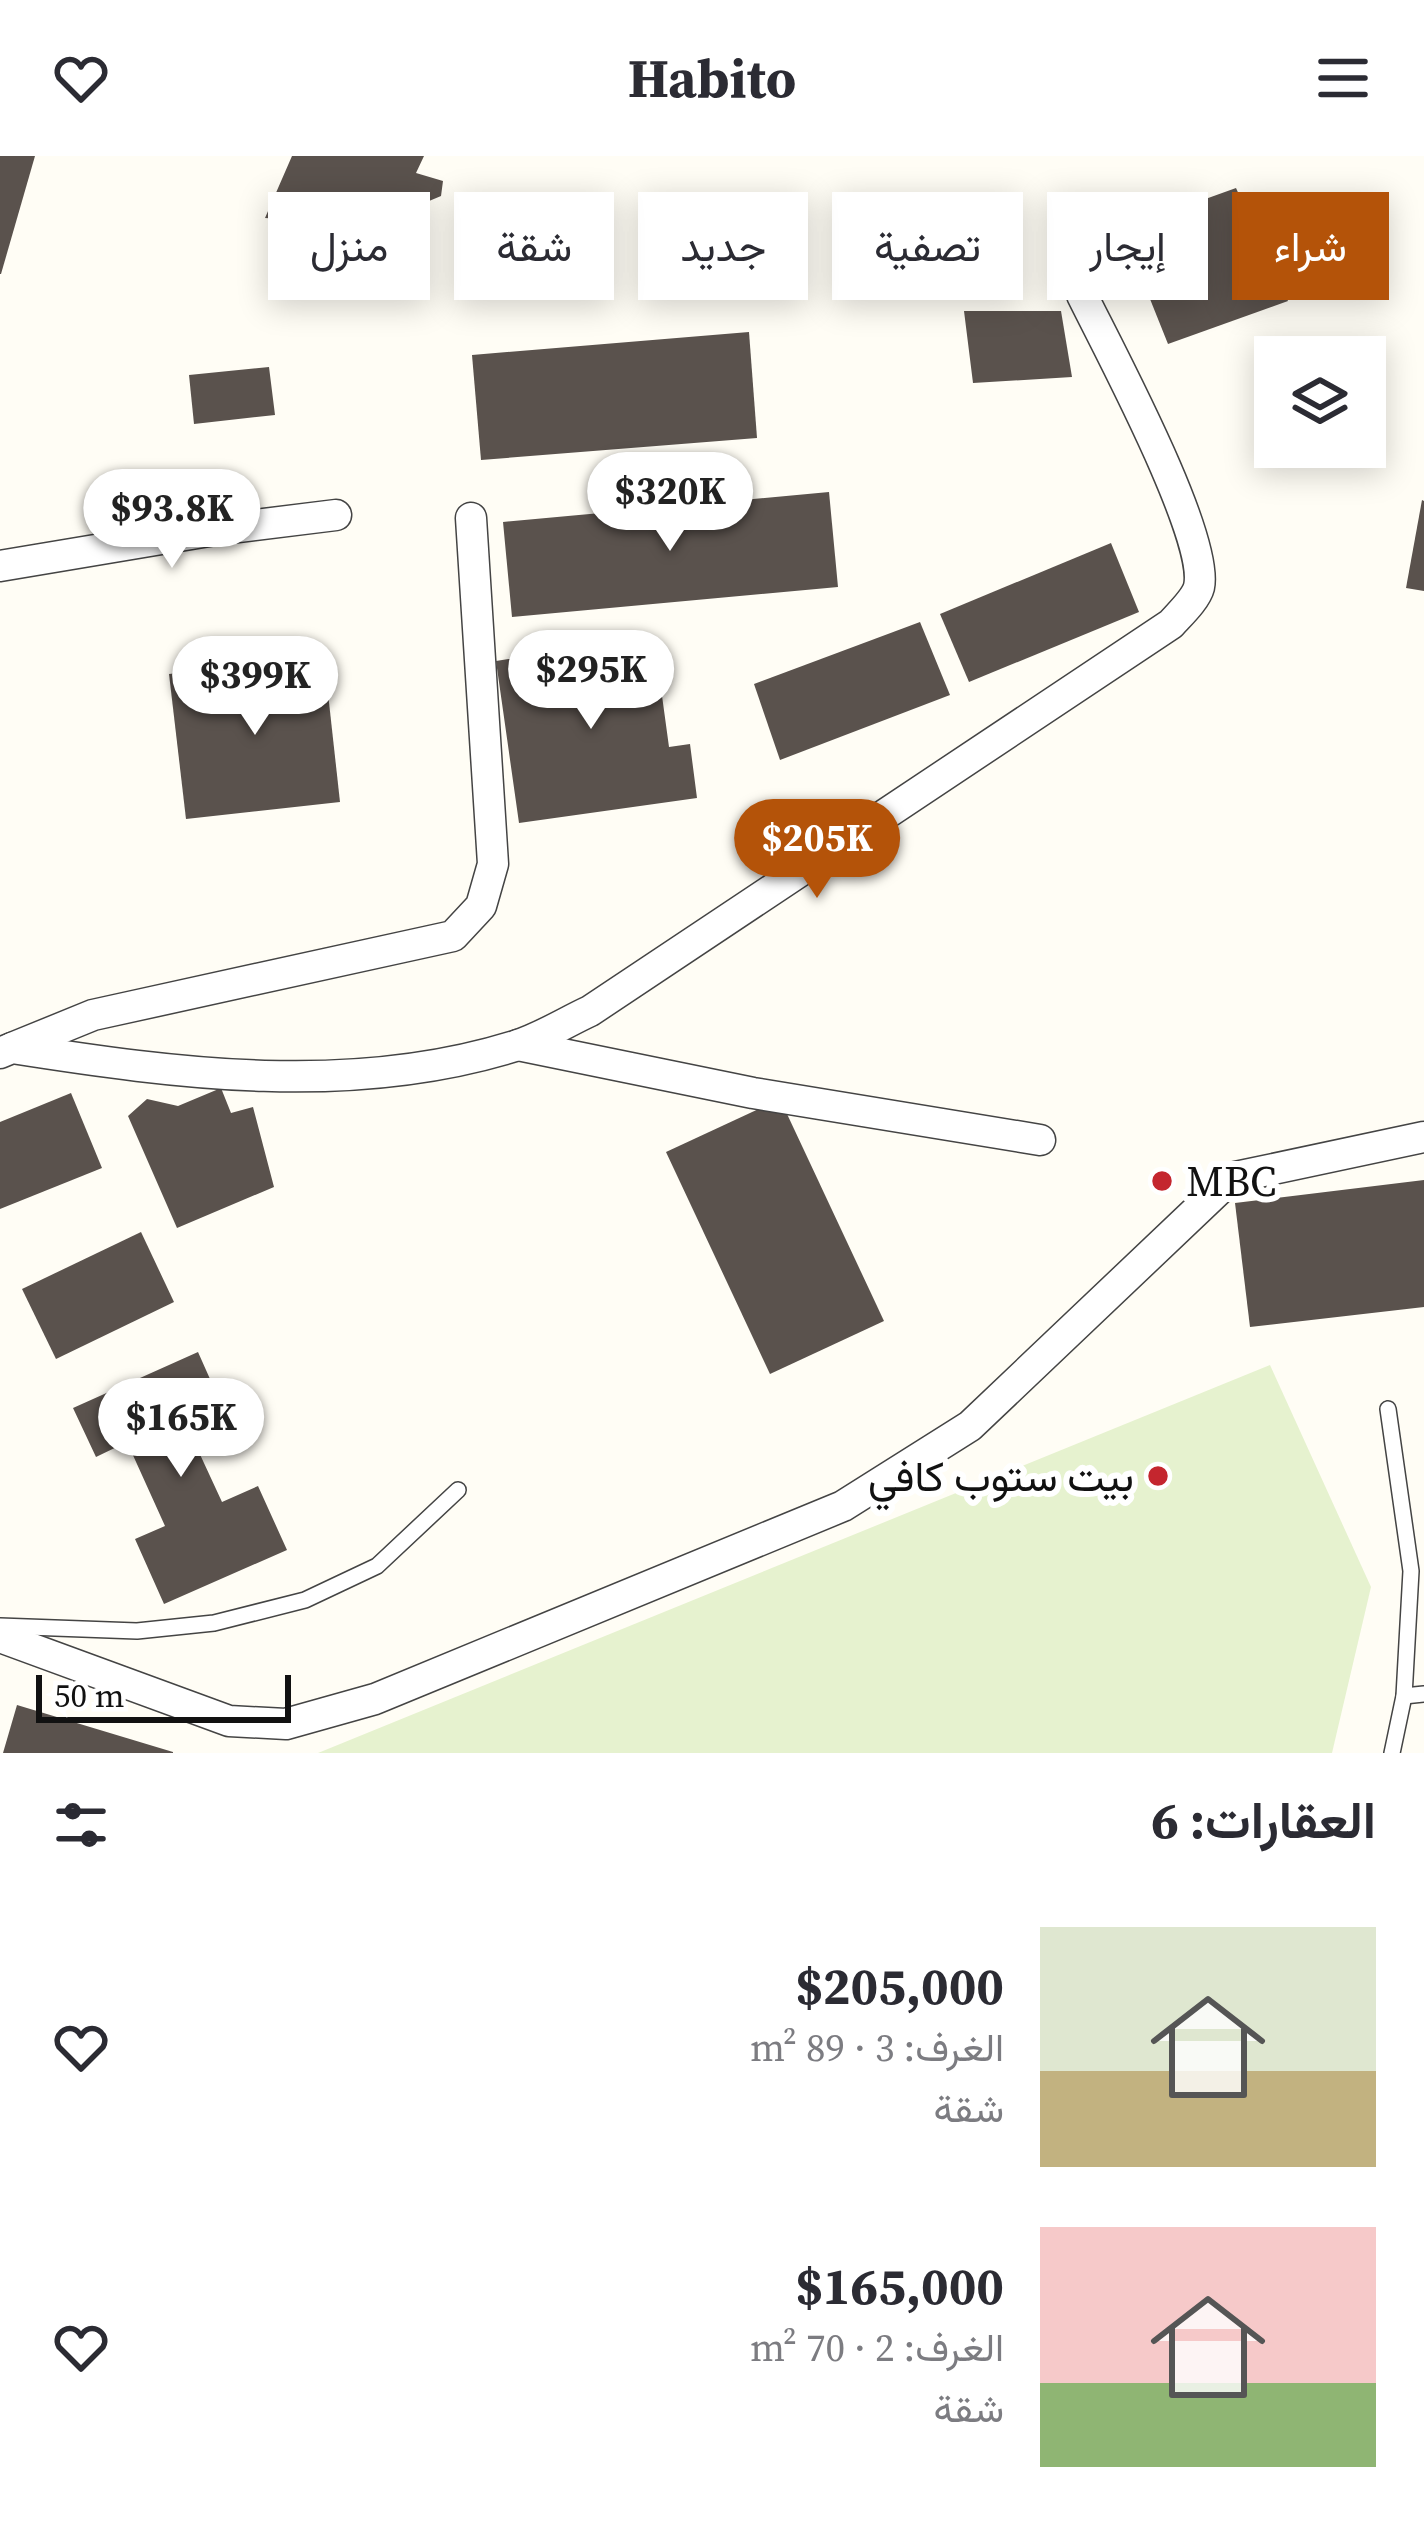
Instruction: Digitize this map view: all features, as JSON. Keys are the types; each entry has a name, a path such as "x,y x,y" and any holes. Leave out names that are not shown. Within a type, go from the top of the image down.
{"street":[{"path":"6,1050 121,1065 300,1079 414,1069 518,1046 590,1011 1172,624 1198,590 1199,552 1153,440 1084,300"},
{"path":"0,566 336,515"},
{"path":"6,1050 93,1015 453,936 482,906 493,864 471,518"},
{"path":"518,1046 753,1093 1040,1140"},
{"path":"0,1637 229,1721 286,1724 375,1699 843,1506 970,1426 1231,1178 1424,1137"}],"lane":[{"path":"1388,1409 1411,1571 1404,1696 1392,1753"},
{"path":"0,1627 137,1631 214,1623 305,1600 377,1566 458,1490"},
{"path":"1404,1696 1424,1694"}],"green space":[{"name":"بيت ستوب كافي","path":"1270,1365 1371,1587 1332,1753 318,1753"}],"building":[{"path":"0,156 35,156 1,274 0,274"},
{"path":"292,156 424,156 416,173 443,181 441,196 430,201 430,192 276,192"},
{"path":"1236,188 1238,192 1232,192 1232,300 1288,301 1168,344 1150,300 1208,300 1208,198"},
{"path":"964,311 1061,311 1072,377 973,383"},
{"path":"749,332 757,438 481,460 472,355"},
{"path":"269,367 275,415 194,424 189,375"},
{"path":"829,492 838,587 512,617 503,522"},
{"path":"1424,501 1424,591 1406,588"},
{"path":"1111,543 1139,612 969,682 940,614"},
{"path":"920,622 950,695 780,760 754,684"},
{"path":"654,637 669,747 690,744 697,798 519,823 496,661"},
{"path":"324,657 340,802 186,819 169,674"},
{"path":"221,1088 231,1113 253,1107 274,1187 177,1228 128,1116 147,1099 178,1106"},
{"path":"71,1093 102,1168 0,1209 0,1122"},
{"path":"780,1099 884,1321 770,1374 666,1152"},
{"path":"1424,1180 1424,1307 1250,1327 1235,1203"},
{"path":"141,1232 174,1302 56,1359 22,1289"},
{"path":"198,1352 222,1406 185,1422 222,1502 258,1486 287,1550 164,1604 135,1539 165,1526 127,1442 96,1457 73,1408"},
{"path":"17,1705 173,1752 173,1753 3,1753"}],"place":[{"name":"MBC","path":"1162,1181"},
{"name":"بيت ستوب كافي","path":"1158,1476"}]}
